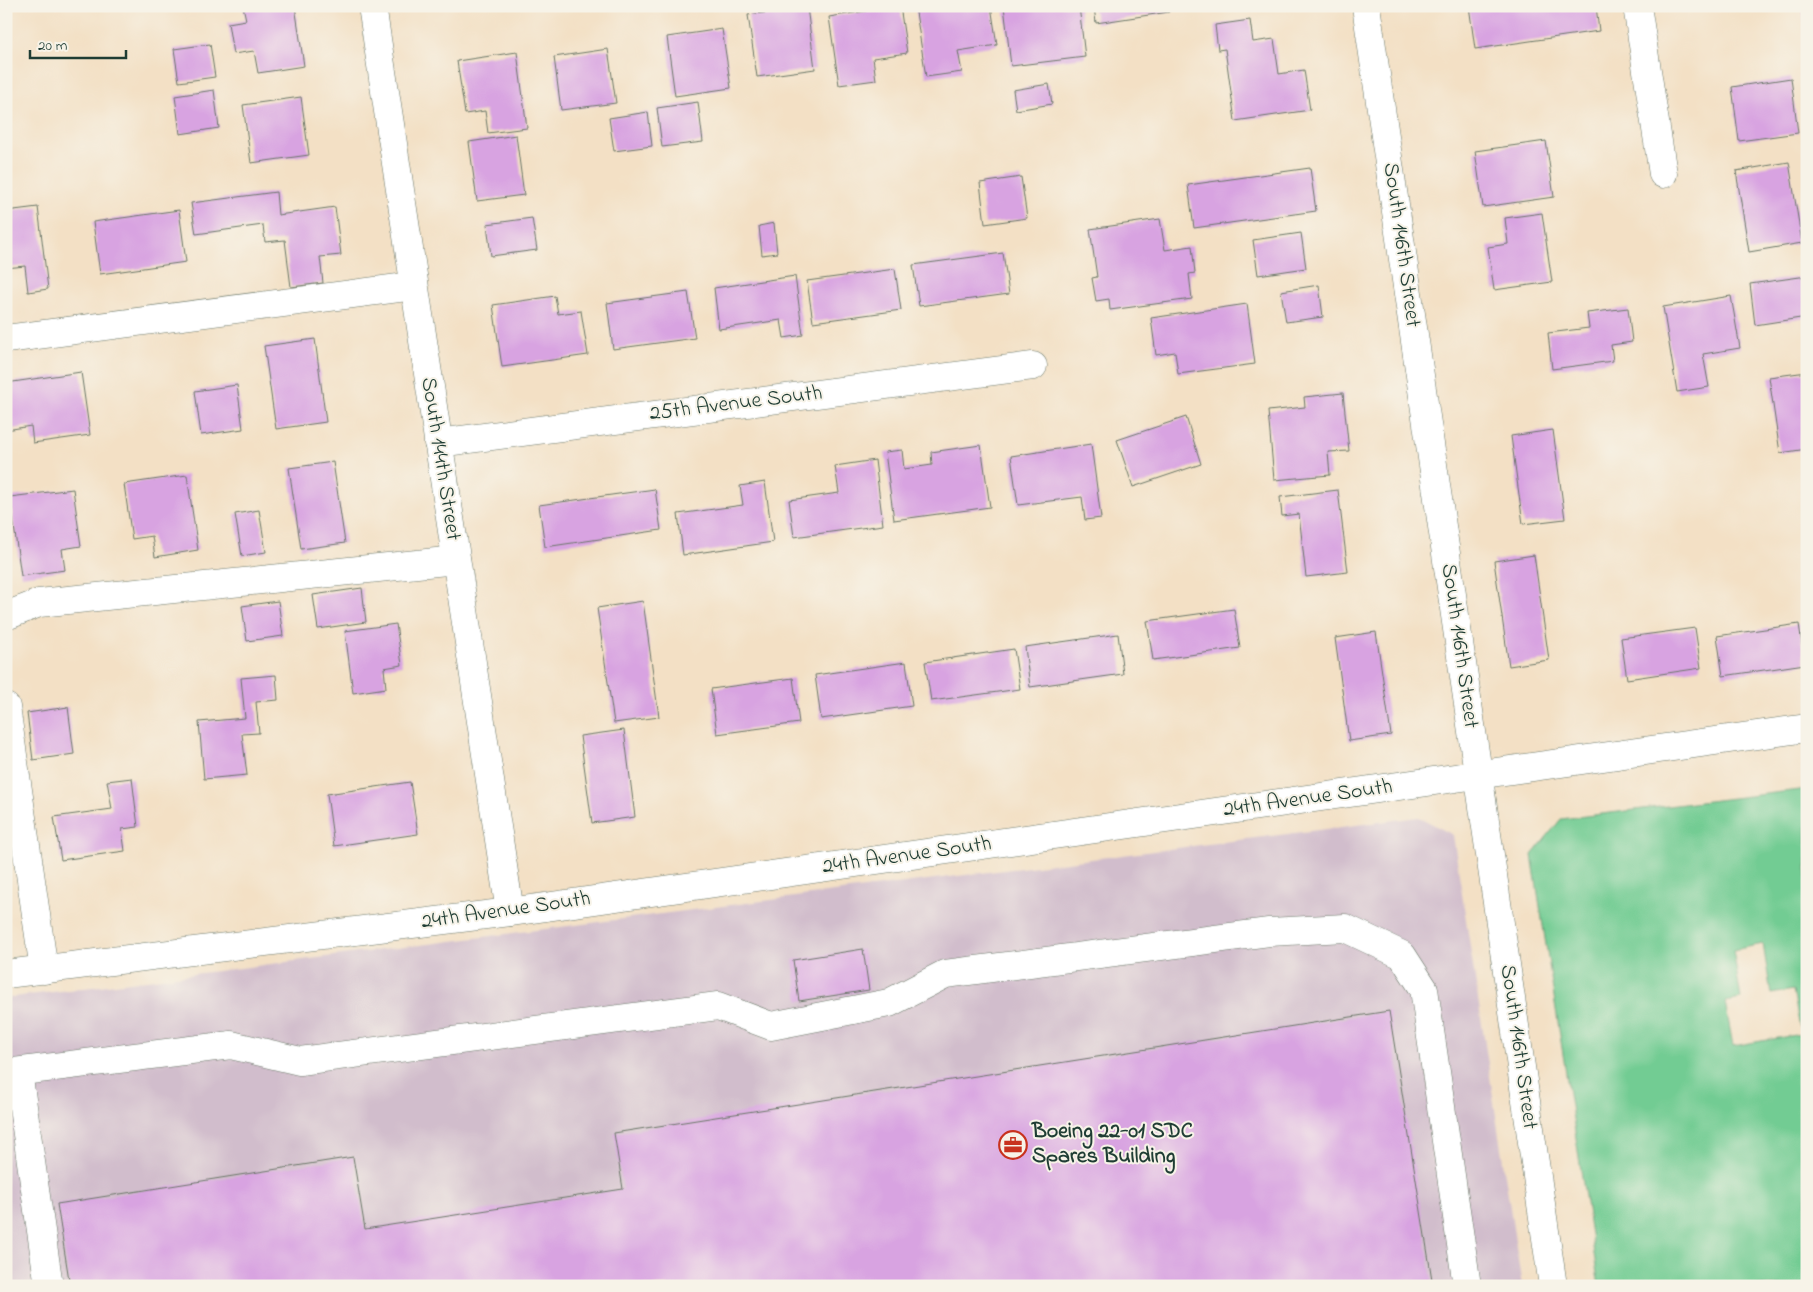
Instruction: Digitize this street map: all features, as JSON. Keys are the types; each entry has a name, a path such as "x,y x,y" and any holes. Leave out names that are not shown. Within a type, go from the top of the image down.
{"street":[{"name":"South 144th Street","path":"372,6 510,912"},
{"name":"South 146th Street","path":"1366,6 1553,1286"},
{"path":"1637,6 1663,174"},
{"path":"6,339 414,286"},
{"name":"25th Avenue South","path":"438,443 1033,366"},
{"path":"6,616 39,603 456,560"},
{"path":"6,707 44,970"},
{"name":"24th Avenue South","path":"6,974 510,912 1807,728"},
{"path":"49,1286 12,1072 231,1045 300,1061 718,1006 771,1026 889,1002 945,974 1269,932 1345,928 1402,955 1424,989 1467,1286"}],"shaded area":[{"path":"1419,817 1453,835 1522,1286 6,1286 6,998"}],"green space":[{"path":"1807,789 1807,1286 1599,1286 1532,855 1561,819","holes":["1763,944 1771,994 1793,990 1801,1034 1733,1046 1725,1002 1741,999 1733,950"]}],"building":[{"path":"243,6 295,6 304,66 258,73 254,51 233,54 228,23 246,20"},
{"path":"865,6 900,6 907,53 873,58 876,80 839,85 829,17 866,11"},
{"path":"915,6 991,6 997,45 958,51 962,72 926,77"},
{"path":"1004,6 1079,6 1085,57 1011,66"},
{"path":"1094,6 1169,6 1169,12 1096,23"},
{"path":"1469,6 1596,6 1599,31 1475,49"},
{"path":"1802,6 1807,6 1807,25 1805,26"},
{"path":"807,7 815,69 757,77 748,15"},
{"path":"1250,20 1253,42 1274,39 1279,74 1304,70 1310,110 1235,121 1225,49 1218,50 1215,25"},
{"path":"722,29 731,88 675,96 667,37"},
{"path":"210,44 215,77 179,82 174,49"},
{"path":"608,49 616,103 561,110 554,57"},
{"path":"517,52 527,128 488,133 485,111 465,114 457,61"},
{"path":"1791,78 1798,133 1739,141 1732,87"},
{"path":"1049,84 1052,104 1016,110 1013,90"},
{"path":"214,90 219,128 180,134 175,96"},
{"path":"301,97 309,155 251,163 243,105"},
{"path":"698,102 703,142 662,147 657,108"},
{"path":"648,112 652,146 614,151 609,118"},
{"path":"516,135 524,195 477,201 469,142"},
{"path":"1546,141 1554,197 1483,207 1475,151"},
{"path":"1789,162 1802,243 1749,252 1736,171"},
{"path":"1310,168 1316,211 1194,228 1188,185"},
{"path":"1021,177 1027,218 985,224 980,183"},
{"path":"276,192 278,215 335,207 341,255 320,257 323,283 291,287 285,240 265,242 263,225 196,234 191,203"},
{"path":"38,207 48,289 28,292 25,266 6,268 6,211"},
{"path":"179,210 186,262 100,274 93,222"},
{"path":"1542,213 1552,282 1494,290 1488,247 1508,244 1505,218"},
{"path":"532,218 537,250 491,256 487,224"},
{"path":"1160,219 1165,250 1192,246 1195,273 1189,274 1192,299 1110,310 1109,299 1096,301 1092,278 1097,277 1090,229"},
{"path":"774,223 777,253 762,255 759,226"},
{"path":"1301,233 1306,268 1258,275 1253,240"},
{"path":"1003,253 1009,294 919,306 913,265"},
{"path":"895,269 901,310 813,322 807,281"},
{"path":"795,276 803,335 784,338 781,320 719,329 714,288"},
{"path":"1807,276 1807,317 1755,325 1750,284"},
{"path":"1319,285 1323,317 1286,322 1281,291"},
{"path":"688,292 695,338 613,349 607,303"},
{"path":"555,296 558,314 581,311 588,355 502,367 493,305"},
{"path":"1731,296 1740,348 1703,354 1709,387 1677,392 1663,307"},
{"path":"1247,304 1255,364 1178,374 1175,352 1156,355 1151,318"},
{"path":"1628,308 1632,342 1611,345 1613,361 1552,369 1548,333 1589,328 1587,313"},
{"path":"315,339 326,422 276,429 264,346"},
{"path":"81,372 90,435 33,443 31,426 6,430 6,383"},
{"path":"1807,372 1807,449 1780,453 1769,377"},
{"path":"237,385 243,429 201,435 195,391"},
{"path":"1343,393 1349,451 1328,452 1330,475 1274,480 1268,411 1305,407 1304,397"},
{"path":"1186,417 1201,464 1133,487 1117,440"},
{"path":"1553,430 1565,519 1523,524 1511,436"},
{"path":"1091,444 1101,518 1085,520 1082,497 1018,505 1011,456"},
{"path":"981,445 990,507 894,520 885,452 902,450 904,469 932,465 931,452"},
{"path":"875,460 883,525 794,537 789,500 839,493 835,466"},
{"path":"333,462 345,543 301,549 289,468"},
{"path":"187,475 198,550 155,557 152,536 132,539 124,484"},
{"path":"765,482 773,542 683,555 678,514 743,505 740,486"},
{"path":"73,489 81,546 62,549 65,570 21,576 10,497"},
{"path":"655,489 661,530 545,547 539,505"},
{"path":"1338,490 1348,572 1306,577 1299,514 1282,516 1280,497"},
{"path":"259,510 266,552 242,556 235,514"},
{"path":"1534,555 1549,660 1509,666 1494,561"},
{"path":"362,588 366,622 318,629 313,595"},
{"path":"278,601 283,636 247,641 242,606"},
{"path":"643,601 659,717 614,723 597,608"},
{"path":"1234,609 1240,648 1153,660 1147,621"},
{"path":"396,624 402,665 384,668 386,688 353,693 345,631"},
{"path":"1799,624 1805,664 1723,676 1717,636"},
{"path":"1695,628 1701,668 1627,679 1621,638"},
{"path":"1376,632 1391,735 1349,741 1335,638"},
{"path":"1118,634 1123,674 1030,687 1025,647"},
{"path":"1014,649 1020,689 931,701 925,662"},
{"path":"906,662 912,706 821,719 815,675"},
{"path":"276,675 278,700 256,702 259,733 242,734 247,775 204,779 199,722 245,718 241,678"},
{"path":"793,678 799,723 717,734 711,689"},
{"path":"68,707 74,754 33,760 27,713"},
{"path":"624,730 635,817 592,823 580,736"},
{"path":"132,778 138,827 122,829 125,851 61,860 54,817 112,809 107,781"},
{"path":"410,782 418,834 334,846 327,794"},
{"path":"863,949 869,990 799,1001 793,960"},
{"name":"Boeing 22-01 SDC Spares Building","path":"1389,1011 1433,1286 70,1286 57,1204 353,1157 365,1229 623,1189 614,1133"}],"place":[{"name":"Boeing 22-01 SDC Spares Building","path":"1013,1145"}]}
